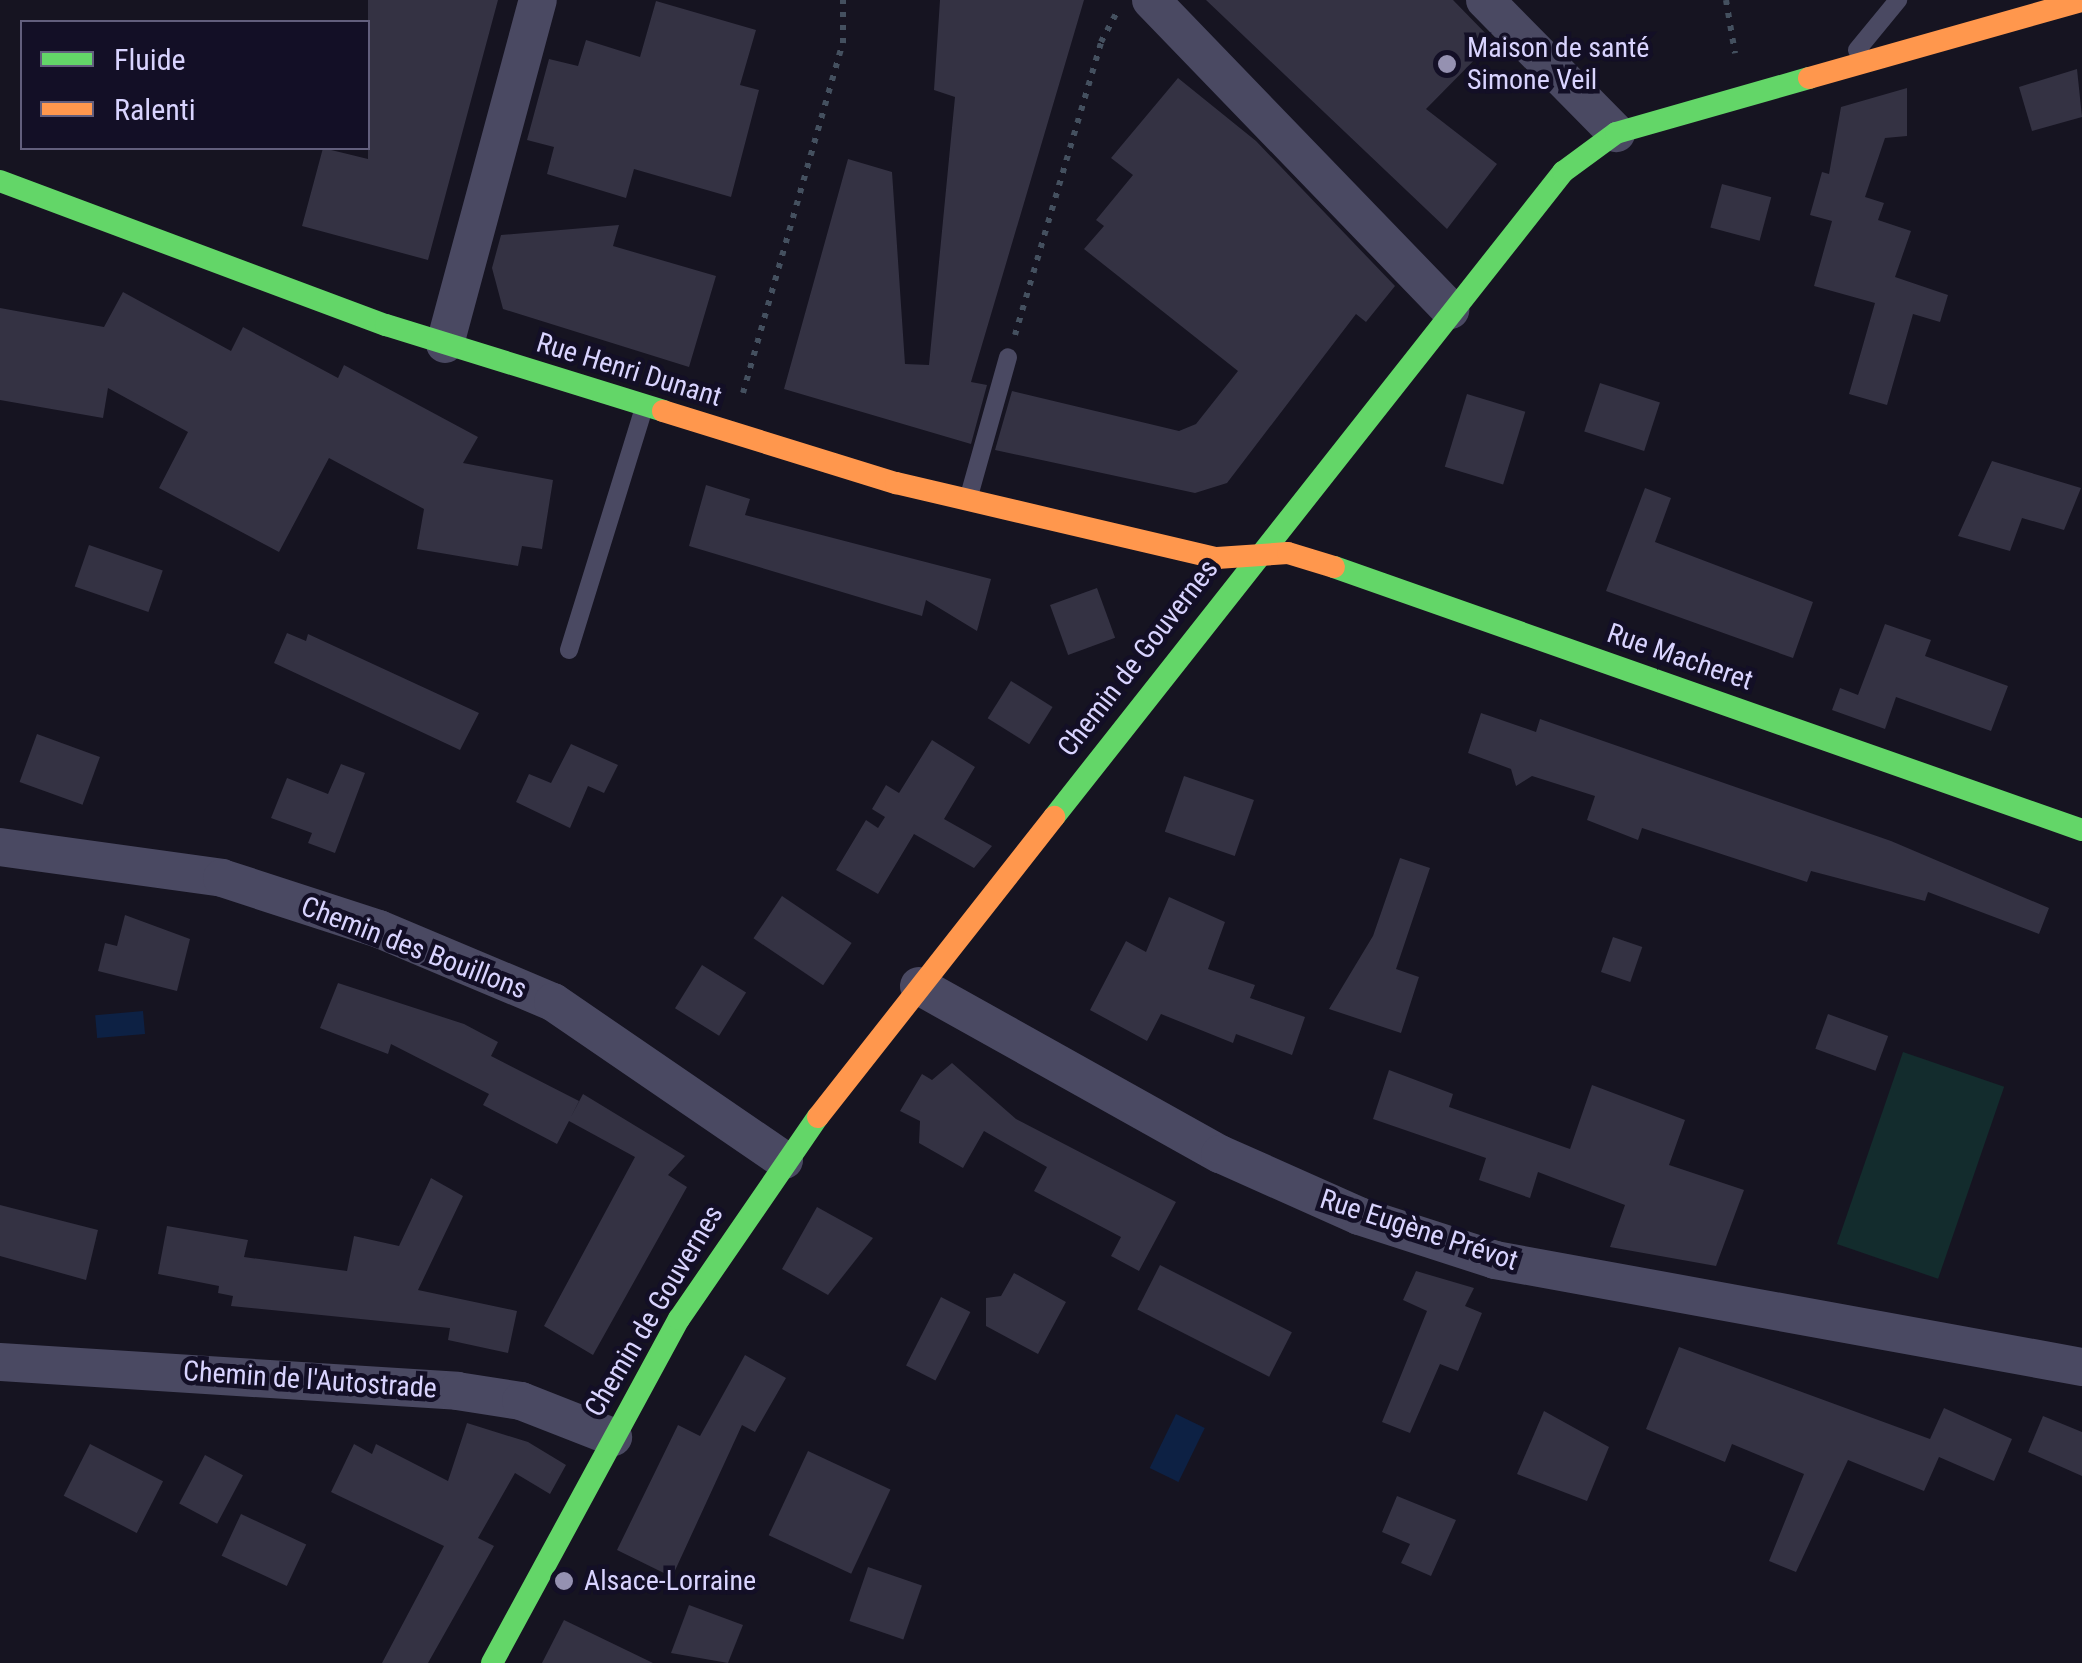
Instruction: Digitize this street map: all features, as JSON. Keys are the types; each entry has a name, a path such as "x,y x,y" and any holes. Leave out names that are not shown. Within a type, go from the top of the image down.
{"street":[{"path":"446,344 538,0"},
{"path":"1151,0 1450,310"},
{"path":"1484,0 1616,134"},
{"name":"Chemin de Gouvernes","path":"492,1663 613,1436 784,1160 1450,310 1563,172 1616,134 2082,1"},
{"name":"Rue Henri Dunant","path":"0,181 348,312 729,432 968,500 1217,558 1256,558"},
{"name":"Rue Macheret","path":"1256,558 1288,553 1337,568 2082,830"},
{"name":"Chemin des Bouillons","path":"0,847 222,878 379,929 554,1002 784,1160"},
{"name":"Rue Eugène Prévot","path":"919,986 1220,1154 1376,1222 1495,1260 2082,1367"},
{"name":"Chemin de l'Autostrade","path":"0,1362 457,1390 521,1401 613,1436"}],"lane":[{"path":"1840,71 1898,0"},
{"path":"968,500 1008,357"},
{"path":"569,650 644,406"}],"path":[{"path":"729,432 843,44 844,0"},
{"path":"1008,357 1101,42 1124,0"}],"green space":[{"path":"1903,1052 2004,1087 1938,1279 1837,1244"}],"water":[{"path":"143,1011 145,1034 97,1038 95,1015"},
{"path":"1176,1414 1205,1428 1178,1482 1150,1468"}],"building":[{"path":"368,0 498,0 428,260 302,226 322,150 368,159"},
{"path":"940,0 1084,0 971,382 987,385 971,444 784,389 848,159 892,172 905,364 929,365 955,97 934,90"},
{"path":"1206,0 1453,0 1493,41 1426,109 1497,164 1447,229"},
{"path":"656,1 756,30 740,85 759,90 731,197 634,169 626,198 547,174 554,147 527,140 549,59 578,66 586,40 640,57"},
{"path":"2077,69 2082,117 2032,131 2019,87"},
{"path":"1178,78 1256,141 1395,286 1366,322 1356,314 1227,483 1195,493 995,450 1012,391 1179,431 1196,424 1238,371 1084,249 1104,226 1096,220 1133,175 1111,158"},
{"path":"1907,88 1907,136 1885,138 1865,197 1884,203 1878,220 1911,231 1895,277 1948,295 1940,322 1913,314 1887,405 1849,394 1875,303 1814,286 1832,221 1810,215 1822,172 1829,174 1841,107"},
{"path":"1722,184 1771,197 1760,241 1710,227"},
{"path":"619,225 613,246 716,276 689,367 503,309 492,268 501,235"},
{"path":"123,292 231,351 243,327 338,378 344,365 478,437 463,463 553,480 542,549 522,546 518,566 417,549 424,509 329,458 279,552 159,488 188,432 108,388 103,418 0,400 0,308 104,327"},
{"path":"1600,383 1660,402 1644,451 1584,432"},
{"path":"1467,394 1525,412 1503,485 1445,467"},
{"path":"1992,461 2081,488 2064,530 2022,518 2010,551 1958,536"},
{"path":"706,485 750,499 745,515 991,579 977,631 926,600 922,616 689,546"},
{"path":"1645,488 1671,498 1655,542 1813,602 1793,658 1606,591"},
{"path":"89,545 163,570 148,612 75,587"},
{"path":"1097,588 1115,638 1068,655 1050,605"},
{"path":"1885,624 1931,640 1925,656 2008,686 1991,731 1896,697 1885,729 1832,710 1840,688 1858,695"},
{"path":"287,633 306,641 308,634 479,713 460,750 274,663"},
{"path":"1011,681 1053,707 1029,744 988,718"},
{"path":"1481,713 1536,732 1540,719 1891,841 2049,908 2039,934 1928,892 1925,901 1811,871 1807,882 1642,828 1638,840 1587,820 1595,796 1532,776 1516,786 1511,769 1468,753"},
{"path":"37,734 100,757 83,805 20,782"},
{"path":"932,740 975,767 944,819 992,846 974,868 914,834 878,894 836,870 866,820 878,828 885,817 872,809 886,785 899,793"},
{"path":"571,744 618,765 604,793 588,786 570,828 516,802 529,774 551,783"},
{"path":"341,764 365,773 335,853 308,843 312,833 271,818 287,778 328,794"},
{"path":"1184,776 1254,800 1235,856 1165,832"},
{"path":"1400,858 1430,868 1396,969 1419,977 1401,1033 1329,1009 1373,936"},
{"path":"782,896 852,943 823,985 753,938"},
{"path":"1169,897 1225,922 1208,969 1255,985 1250,998 1305,1017 1292,1055 1236,1034 1233,1043 1161,1014 1147,1041 1090,1010 1126,941 1146,952"},
{"path":"125,915 190,939 177,991 98,971 105,943 117,946"},
{"path":"1613,937 1642,947 1630,982 1601,972"},
{"path":"702,965 746,993 719,1036 675,1008"},
{"path":"338,983 464,1024 498,1042 491,1056 579,1101 571,1117 583,1094 685,1156 668,1175 687,1187 593,1355 544,1326 635,1157 569,1121 557,1144 483,1105 489,1094 391,1044 388,1054 320,1028"},
{"path":"1828,1014 1888,1036 1875,1071 1815,1049"},
{"path":"952,1063 1016,1119 1176,1202 1139,1271 1111,1256 1121,1237 1034,1191 1047,1167 984,1131 963,1168 919,1143 920,1121 900,1111 922,1074 932,1080"},
{"path":"1389,1070 1453,1094 1449,1107 1570,1149 1592,1085 1685,1120 1669,1165 1744,1190 1716,1266 1610,1247 1625,1205 1538,1172 1530,1198 1479,1180 1486,1158 1373,1119"},
{"path":"431,1178 463,1196 418,1290 517,1311 508,1353 448,1340 450,1328 231,1306 233,1296 218,1293 219,1286 158,1274 167,1226 248,1240 244,1257 347,1271 354,1236 399,1246"},
{"path":"0,1205 98,1230 86,1280 0,1256"},
{"path":"817,1207 873,1238 828,1295 782,1269"},
{"path":"1160,1265 1292,1332 1269,1377 1137,1310"},
{"path":"1416,1271 1474,1288 1465,1306 1482,1313 1458,1371 1440,1364 1410,1433 1382,1422 1427,1311 1403,1300"},
{"path":"1014,1273 1066,1302 1038,1354 986,1326 986,1298 1001,1296"},
{"path":"941,1297 970,1312 935,1381 906,1366"},
{"path":"1679,1347 1930,1439 1944,1408 2012,1439 1994,1481 1939,1457 1924,1491 1848,1460 1796,1572 1769,1561 1804,1474 1732,1444 1725,1462 1646,1429"},
{"path":"745,1355 786,1378 755,1432 742,1425 672,1577 617,1550 678,1425 700,1436"},
{"path":"1544,1411 1609,1447 1587,1501 1517,1474"},
{"path":"2043,1416 2082,1432 2082,1476 2028,1452"},
{"path":"467,1423 528,1442 566,1465 550,1494 515,1473 478,1538 494,1546 428,1663 382,1663 444,1546 331,1492 354,1444 372,1454 376,1444 448,1481"},
{"path":"90,1444 163,1481 137,1533 64,1496"},
{"path":"808,1451 890,1489 851,1574 769,1535"},
{"path":"205,1455 243,1475 217,1524 179,1504"},
{"path":"1397,1496 1456,1520 1431,1576 1401,1563 1410,1544 1382,1532"},
{"path":"241,1514 306,1544 287,1586 222,1556"},
{"path":"868,1567 922,1586 903,1639 849,1621"},
{"path":"689,1605 743,1625 728,1663 671,1653"},
{"path":"564,1620 653,1663 542,1663"}],"traffic: fast":[{"path":"1054,817 1563,172 1616,133 1809,78"},
{"path":"0,181 386,325 663,411"},
{"path":"1334,567 2082,830"},
{"path":"492,1663 679,1319 818,1117"}],"traffic: slow":[{"path":"1809,78 2082,1"},
{"path":"663,411 896,483 1217,558 1288,553 1334,567"},
{"path":"818,1117 1054,817"}],"place":[{"name":"Maison de santé Simone Veil","path":"1447,64"},
{"name":"Alsace-Lorraine","path":"564,1581"}]}
